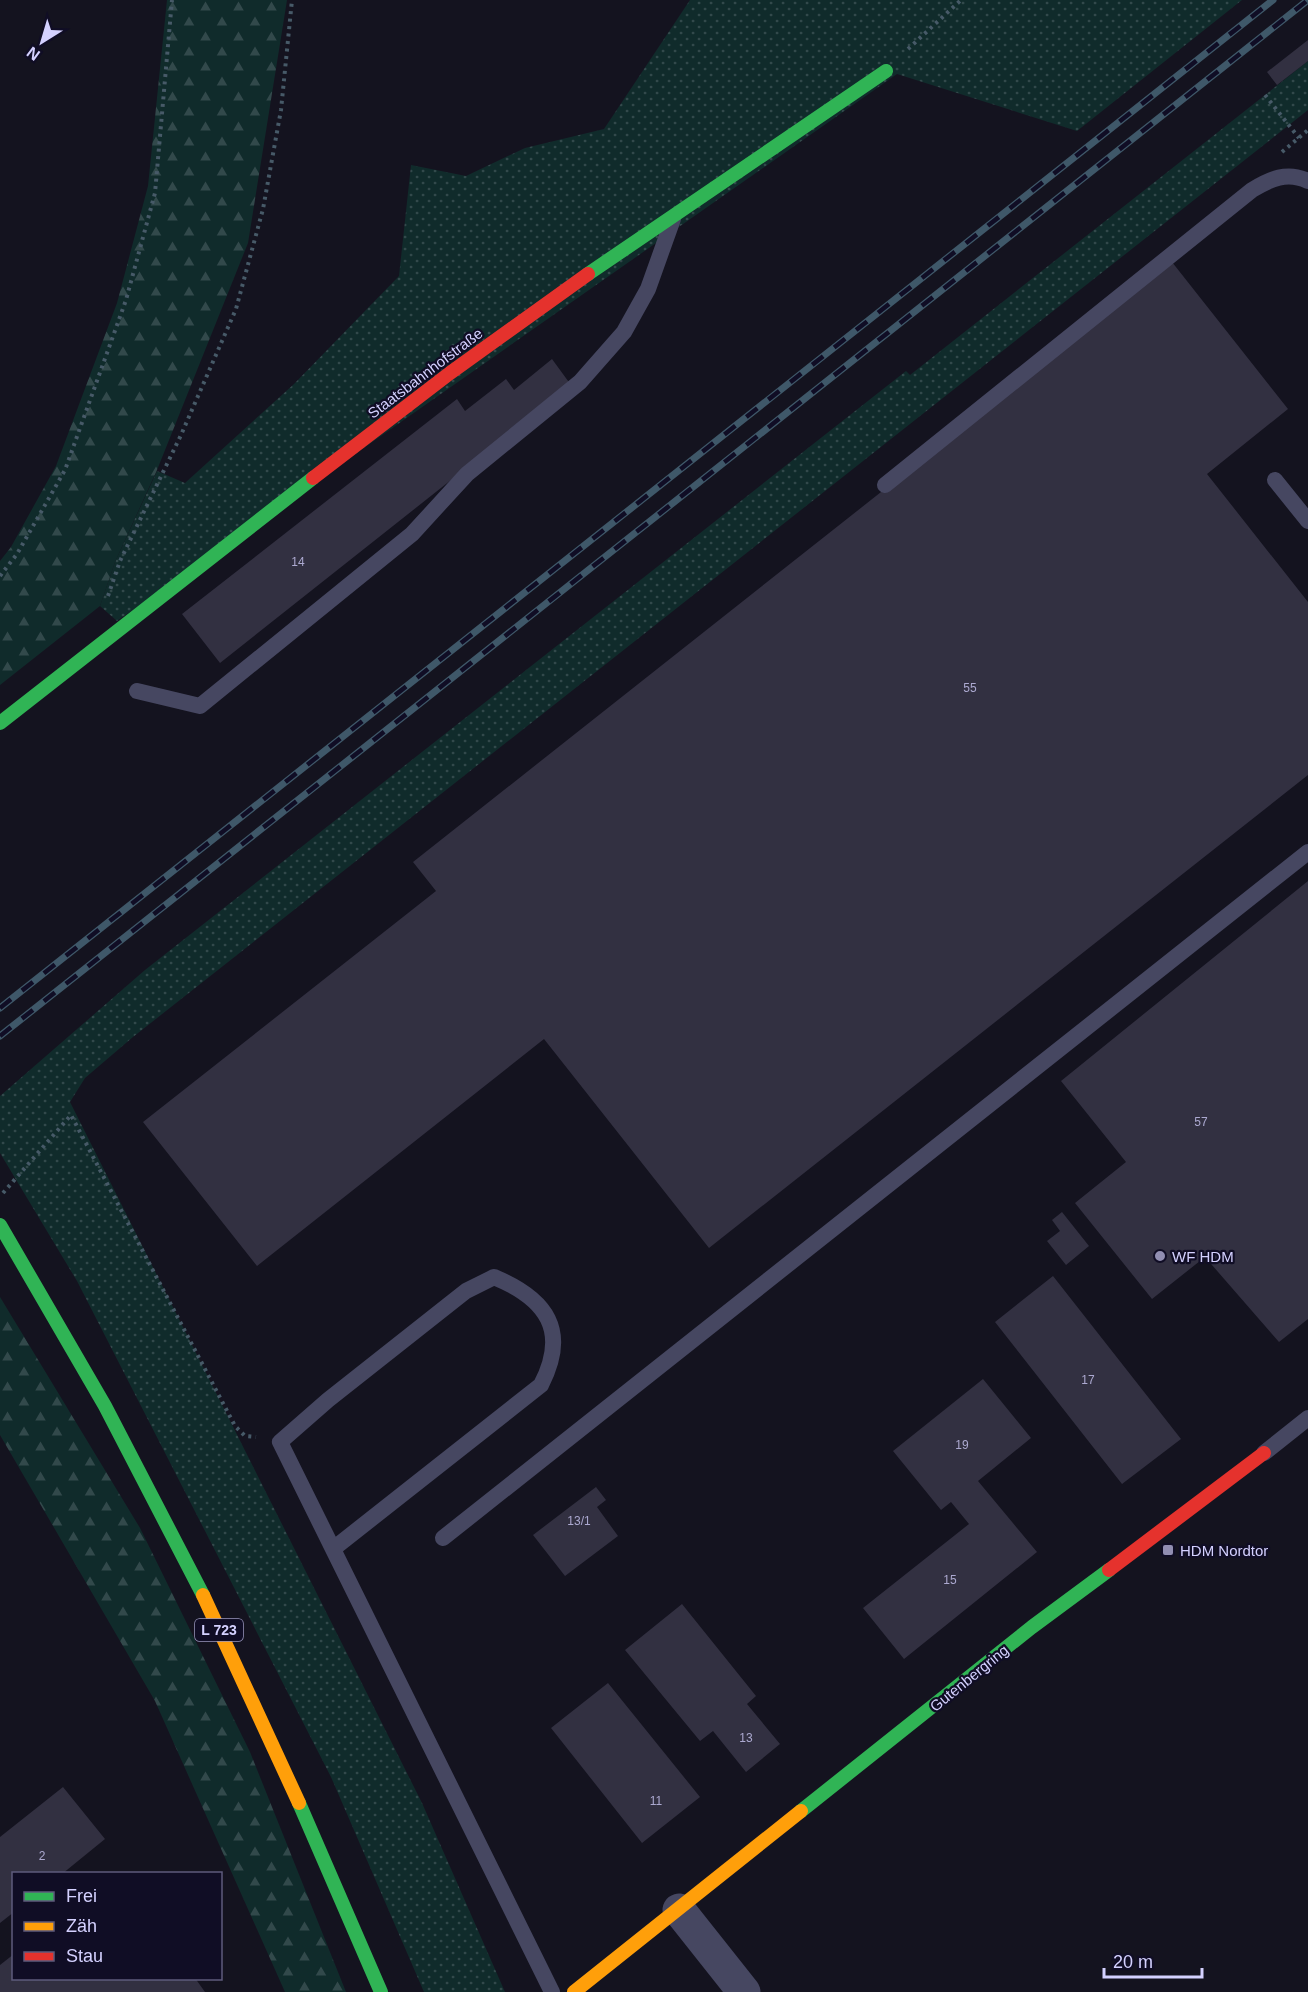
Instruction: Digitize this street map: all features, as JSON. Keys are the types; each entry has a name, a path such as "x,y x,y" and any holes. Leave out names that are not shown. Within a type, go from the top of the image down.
{"street":[{"name":"Staatsbahnhofstraße","path":"0,723 105,645 449,374 675,212 886,71"},
{"name":"L 723","path":"0,1225 33,1279 166,1521 261,1717 381,1992"},
{"name":"Gutenbergring","path":"574,1992 1032,1627 1264,1453"},
{"path":"678,1910 744,1992"}],"lane":[{"path":"885,486 1252,190 1271,179 1285,176 1308,182"},
{"path":"137,691 200,706 412,534 467,474 580,382 624,332 648,289 675,212"},
{"path":"1275,480 1308,520"},
{"path":"443,1538 1308,852"},
{"path":"333,1549 541,1385 551,1365 554,1342 550,1321 538,1303 518,1287 494,1277 466,1291 328,1400 280,1442 552,1992"},
{"path":"1264,1453 1308,1418"}],"path":[{"path":"0,576 16,554 65,470 126,300 154,193 172,0"},
{"path":"105,645 107,601 120,561 182,435 236,309 263,209 279,121 292,0"},
{"path":"886,71 961,0"},
{"path":"1265,95 1299,138"},
{"path":"0,1197 71,1116 235,1426 245,1436 280,1442"}],"green space":[{"path":"167,0 287,0 248,243 157,470 115,562 100,606 0,685 0,561 11,547 56,466 117,303 148,186"},
{"path":"690,0 1242,0 1077,131 897,74 117,621 100,606 115,562 157,471 185,483 294,384 399,276 411,165 466,176 525,148 604,129"},
{"path":"1308,61 1308,110 133,1037 85,1078 70,1102 422,1803 505,1992 424,1992 331,1777 77,1281 0,1153 0,1096 145,970 906,371 910,375"},
{"path":"0,1297 140,1528 250,1752 346,1992 285,1992 155,1701 0,1435"}],"building":[{"path":"1308,40 1308,61 1277,85 1267,72"},
{"path":"1172,262 1288,409 1207,474 1308,602 1308,775 709,1248 544,1039 257,1266 143,1122 436,891 413,862"},
{"path":"552,359 571,385 220,663 182,614 457,399 465,411 506,379 514,390"},
{"path":"1308,881 1308,1319 1279,1342 1205,1257 1152,1299 1075,1203 1126,1162 1061,1081"},
{"path":"1062,1212 1089,1246 1066,1265 1047,1241 1060,1231 1052,1220"},
{"path":"1053,1276 1181,1439 1122,1484 995,1322"},
{"path":"983,1379 1031,1438 978,1481 1037,1552 904,1659 863,1608 969,1524 951,1502 941,1510 893,1451"},
{"path":"596,1487 606,1500 597,1507 618,1536 565,1576 533,1535"},
{"path":"682,1604 756,1696 747,1704 780,1744 746,1772 713,1731 700,1741 625,1650"},
{"path":"608,1683 700,1797 642,1843 551,1728"},
{"path":"63,1787 105,1839 64,1872 12,1872 12,1914 0,1923 0,1837"},
{"path":"12,1956 12,1980 196,1980 205,1992 0,1992 0,1965"}],"railway":[{"path":"0,1008 1273,0"},
{"path":"0,1036 1308,0"}],"traffic: fast":[{"path":"588,274 886,71"},
{"path":"0,723 313,478"},
{"path":"0,1225 105,1406 203,1595"},
{"path":"801,1811 1032,1627 1109,1570"},
{"path":"299,1803 381,1992"}],"traffic: slow":[{"path":"203,1595 299,1803"},
{"path":"574,1992 801,1811"}],"traffic: jam":[{"path":"313,478 450,373 588,274"},
{"path":"1109,1570 1264,1453"}],"place":[{"name":"WF HDM","path":"1160,1256"},
{"name":"HDM Nordtor","path":"1168,1550"}]}
